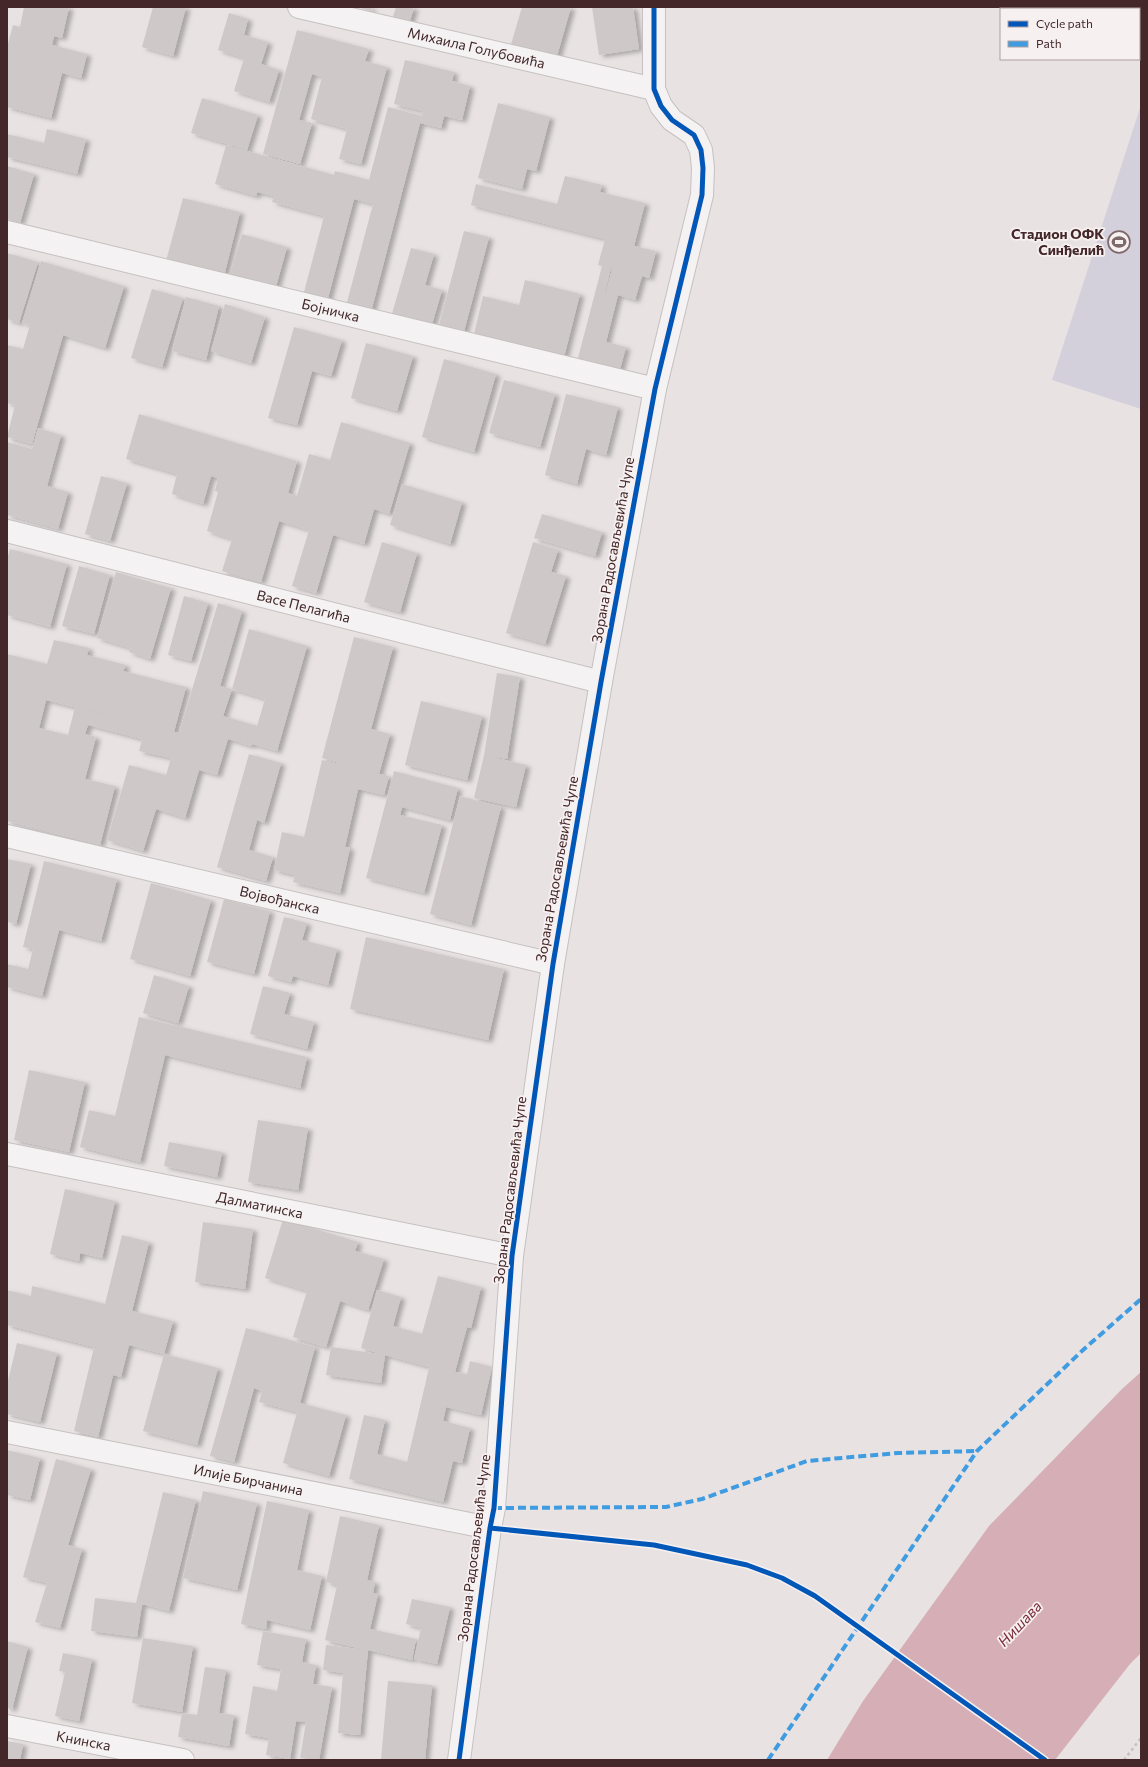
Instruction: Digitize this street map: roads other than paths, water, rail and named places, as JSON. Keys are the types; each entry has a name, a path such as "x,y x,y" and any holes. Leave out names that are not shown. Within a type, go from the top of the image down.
{"street":[{"name":"Михаила Голубовића","path":"299,7 654,89"},
{"name":"Зорана Радосављевића Чупе","path":"459,1760 490,1528 494,1508 512,1256 552,964 654,389 702,195 703,168 701,150 694,135 672,120 661,106 654,89 654,7"},
{"name":"Бојничка","path":"7,232 654,389"},
{"name":"Васе Пелагића","path":"7,530 601,682"},
{"name":"Војвођанска","path":"7,836 552,964"},
{"name":"Далматинска","path":"7,1154 512,1256"},
{"name":"Илије Бирчанина","path":"7,1432 490,1528"},
{"name":"Книнска","path":"7,1726 183,1760"}],"water":[{"name":"Нишава","path":"1141,1372 1141,1653 1130,1664 1055,1760 827,1760 863,1701 989,1526 1122,1389"}],"place":[{"name":"Стадион ОФК Синђелић","path":"1119,242"}]}
